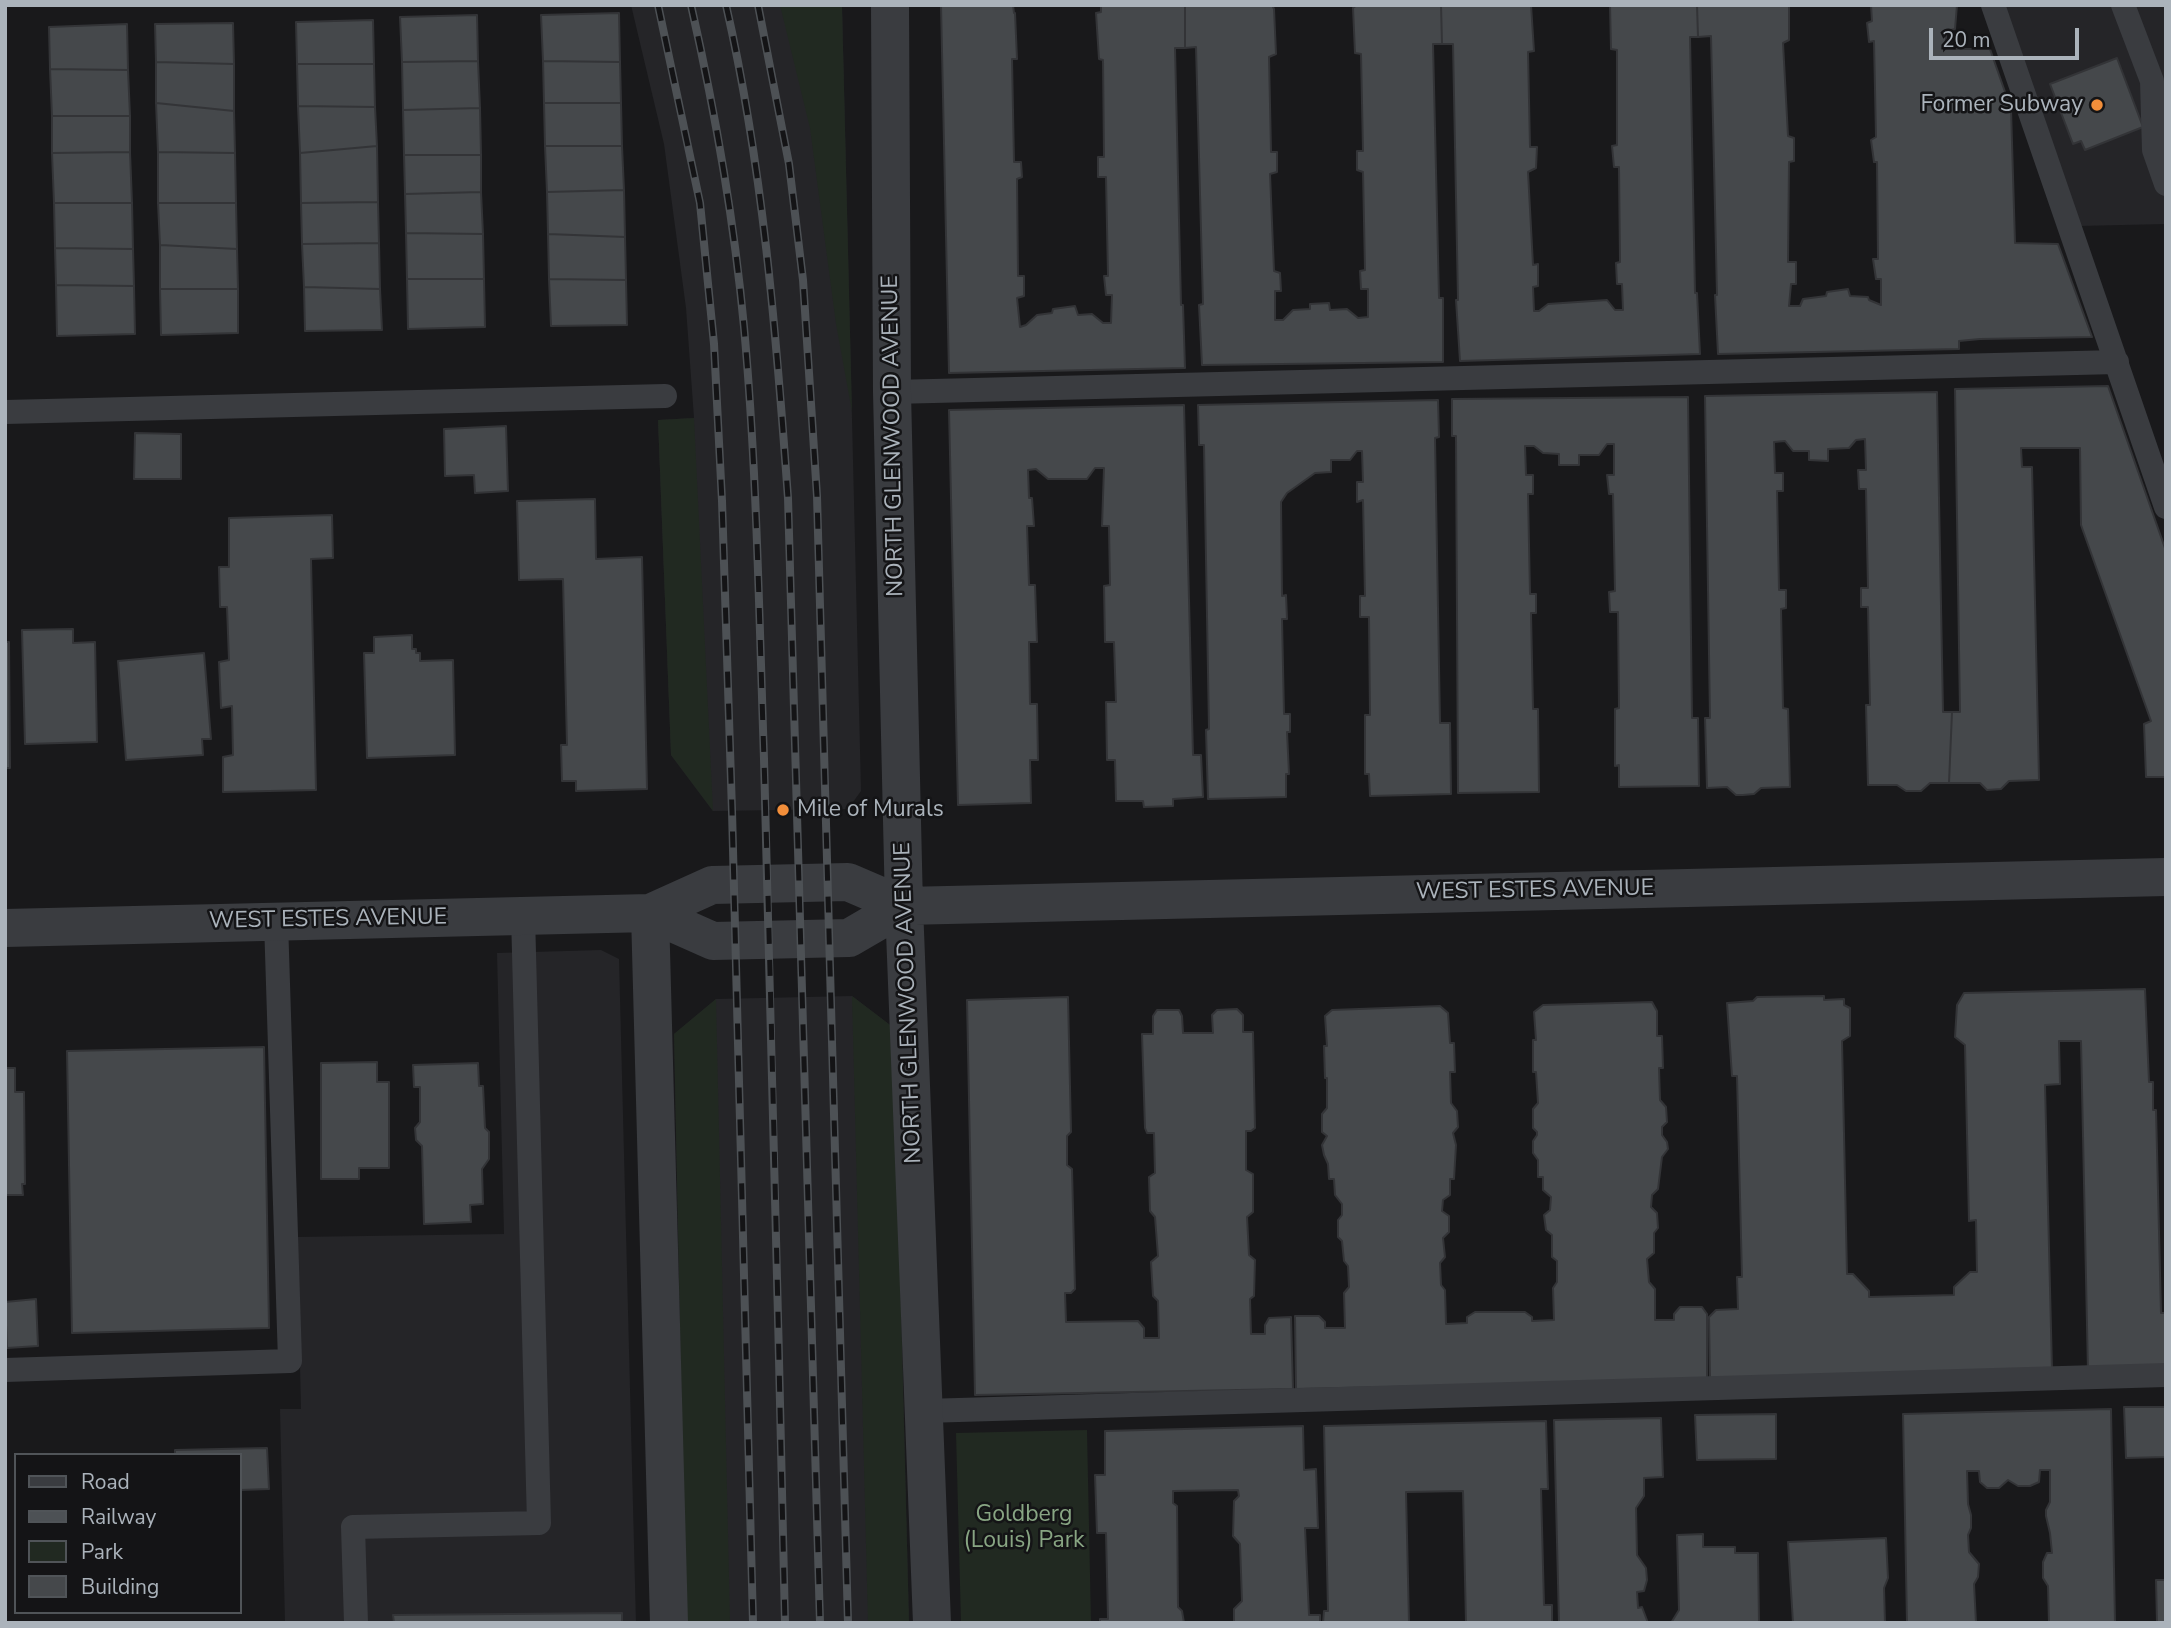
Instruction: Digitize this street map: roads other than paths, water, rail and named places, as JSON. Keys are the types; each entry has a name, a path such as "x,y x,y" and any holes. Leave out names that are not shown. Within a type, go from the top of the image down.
{"street":[{"name":"NORTH GLENWOOD AVENUE","path":"890,5 892,391 904,906 932,1623"},
{"name":"WEST ESTES AVENUE","path":"5,928 650,913 712,885 848,882 904,906 2166,877"},
{"name":"WEST ESTES AVENUE","path":"650,913 713,941 849,938 904,906"},
{"path":"650,913 669,1623"}],"lane":[{"path":"1993,5 2166,507"},
{"path":"2123,5 2159,79 2154,150 2166,184"},
{"path":"892,391 2117,362"},
{"path":"5,412 666,396"},
{"path":"355,1623 353,1527 539,1523 523,915"},
{"path":"5,1370 290,1361 276,921"},
{"path":"924,1411 2166,1375"}],"railway":[{"path":"658,5 700,203 714,344 732,811 753,1623"},
{"path":"691,5 716,125 729,206 740,287 752,435 767,867 785,1623"},
{"path":"726,5 759,188 773,312 788,498 820,1623"},
{"path":"758,5 789,164 803,280 817,496 848,1623"}],"place":[{"name":"Former Subway","path":"2097,105"},
{"name":"Mile of Murals","path":"783,810"}],"park label":[{"name":"Goldberg (Louis) Park","path":"1024,1528"}]}
